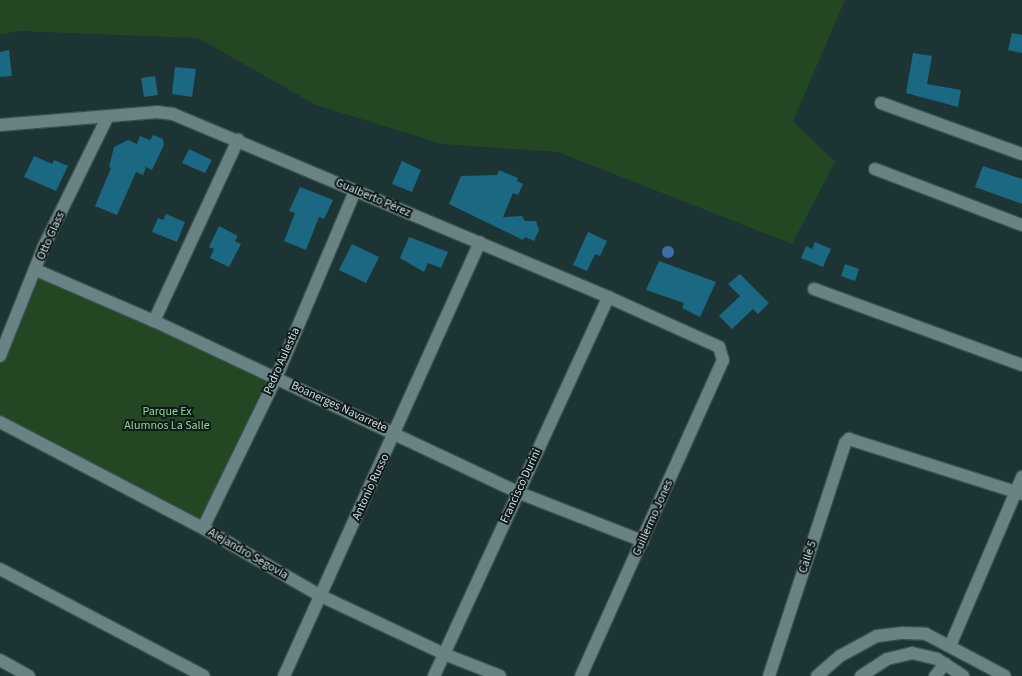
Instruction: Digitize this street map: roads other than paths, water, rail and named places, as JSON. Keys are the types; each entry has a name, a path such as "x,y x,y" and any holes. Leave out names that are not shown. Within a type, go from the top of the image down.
{"street":[{"path":"882,103 1022,154"},
{"name":"Gualberto Pérez","path":"0,126 107,118 148,112 173,114 480,242 709,341 719,347 723,360"},
{"name":"Otto Glass","path":"0,356 44,246 107,118"},
{"path":"154,321 238,140"},
{"path":"875,169 1022,225"},
{"name":"Pedro Aulestia","path":"203,528 276,378 355,191"},
{"name":"Antonio Russo","path":"284,676 395,434 480,242"},
{"name":"Boanerges Navarrete","path":"36,270 154,321 517,492 643,542"},
{"path":"814,289 1022,365"},
{"name":"Francisco Durini","path":"434,676 608,297"},
{"name":"Guillermo Jones","path":"581,676 643,542 723,360"},
{"name":"Alejandro Segovia","path":"0,422 203,528 321,596 444,654 500,676"},
{"name":"Calle 5","path":"769,676 844,443 849,439 1019,493"},
{"path":"950,646 1019,493 1022,477"},
{"path":"0,569 204,676"},
{"path":"817,676 840,656 878,636 926,634 999,675"},
{"path":"861,676 879,663 904,654 929,656 963,676"},
{"path":"0,660 29,676"},
{"path":"935,676 945,664"}],"water":[{"path":"668,246 674,252 668,258 662,252"}],"park label":[{"name":"Parque Ex Alumnos La Salle","path":"167,419"}]}
